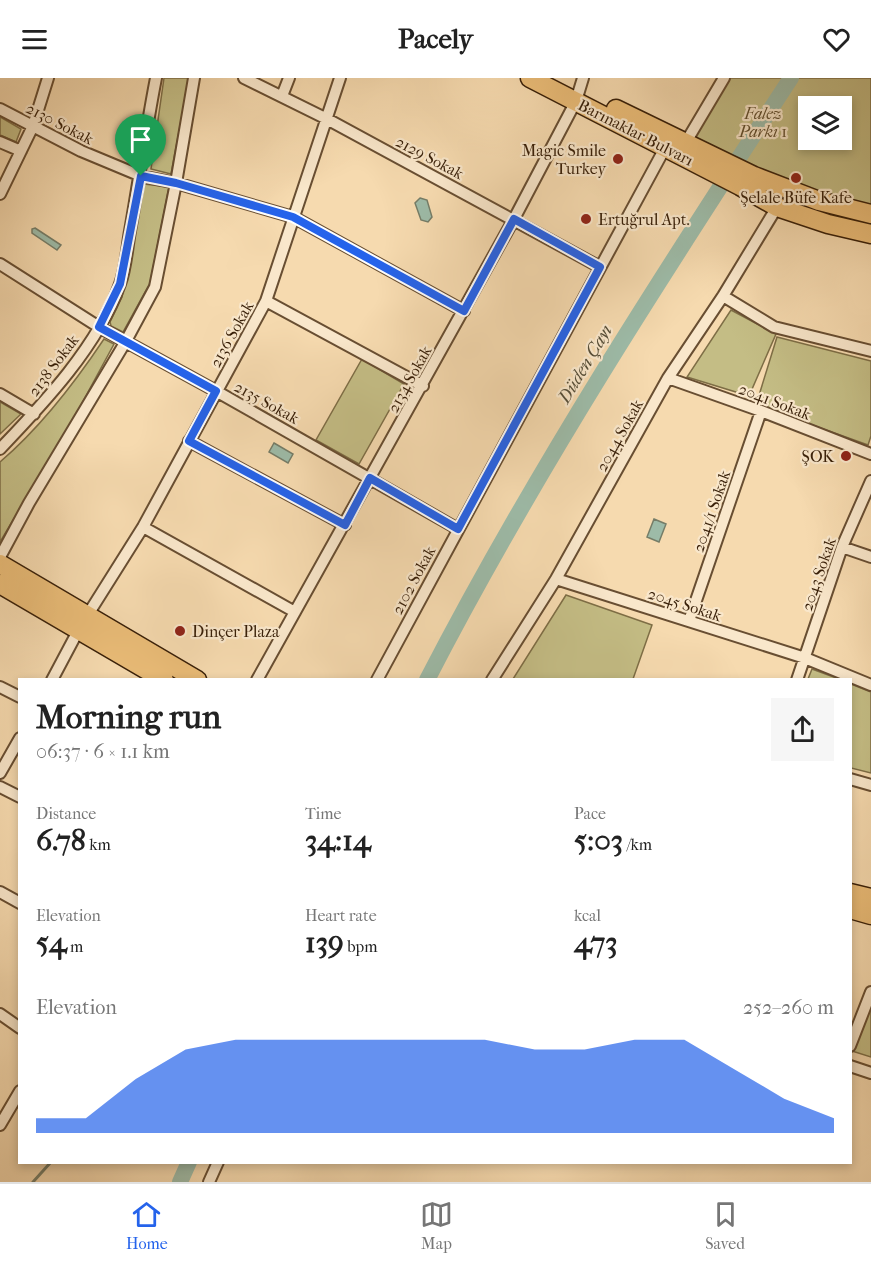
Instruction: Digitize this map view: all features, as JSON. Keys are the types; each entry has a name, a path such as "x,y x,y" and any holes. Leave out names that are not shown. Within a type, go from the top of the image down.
{"main road":[{"name":"Barınaklar Bulvarı","path":"530,78 580,90"},
{"name":"Barınaklar Bulvarı","path":"555,78 580,90 665,147 713,164"},
{"path":"580,90 686,142 713,164 743,179 871,214"},
{"path":"743,179 777,207 828,224 871,234"},
{"path":"0,564 161,678"},
{"path":"0,584 193,678"},
{"path":"852,893 871,898"},
{"path":"852,910 871,915"}],"street":[{"path":"0,194 33,126 48,78"},
{"name":"2138 Sokak","path":"0,449 58,387 99,327 120,284 141,176 143,144 156,78"},
{"path":"0,557 155,287 194,78"},
{"name":"2129 Sokak","path":"244,78 327,119 600,267"},
{"path":"282,96 289,78"},
{"name":"2136 Sokak","path":"53,678 83,623 143,527 266,301 340,78"},
{"path":"686,142 724,78"},
{"name":"2134 Sokak","path":"258,678 423,386 514,219 580,90"},
{"name":"2130 Sokak","path":"0,109 81,151 141,176 176,183 293,217 464,311"},
{"path":"0,142 21,151"},
{"name":"2102 Sokak","path":"378,678 665,147"},
{"name":"2044 Sokak","path":"493,678 556,579 668,378 723,296 777,207"},
{"name":"2135 Sokak","path":"0,264 99,327 458,529"},
{"path":"723,296 774,327 871,351"},
{"path":"266,301 423,386"},
{"name":"2041 Sokak","path":"668,378 871,454"},
{"path":"0,394 34,414"},
{"name":"2041/1 Sokak","path":"689,621 761,411"},
{"path":"189,441 345,525"},
{"name":"2043 Sokak","path":"798,678 842,547 871,481"},
{"path":"143,527 295,612"},
{"path":"842,547 871,557"},
{"name":"2045 Sokak","path":"556,579 805,658 871,685"},
{"path":"0,687 18,697"},
{"path":"0,773 18,742"},
{"path":"852,780 871,785"},
{"path":"0,787 18,797"},
{"path":"0,892 18,902"},
{"path":"852,1042 871,992"},
{"path":"0,1014 18,1027"},
{"path":"852,1067 871,1073"},
{"path":"0,1125 18,1094"},
{"path":"209,1182 217,1164"}],"green space":[{"path":"164,78 189,78 171,174 151,169"},
{"name":"Falez Parkı 1","path":"730,78 871,78 871,205 817,193 765,173 693,137"},
{"path":"0,117 21,129 16,142 0,135"},
{"path":"144,184 169,187 150,283 123,332 111,326 110,322 122,297"},
{"path":"731,310 776,334 749,396 687,377"},
{"path":"777,337 871,361 871,436 868,445 756,405"},
{"path":"104,339 114,344 75,416 0,542 0,462 56,404"},
{"path":"362,359 404,384 359,464 316,440"},
{"path":"0,402 21,414 0,434"},
{"path":"566,595 652,625 633,678 514,678"},
{"path":"812,669 836,678 808,678"},
{"path":"852,684 871,692 871,773 852,768"},
{"path":"871,1002 871,1057 852,1051"}],"shaded area":[{"path":"420,198 427,200 432,217 428,222 421,220 415,203"},
{"path":"35,228 61,245 57,250 32,233 32,229"},
{"path":"274,443 293,454 288,463 269,452"},
{"path":"654,519 666,524 659,542 647,537"}],"waterway":[{"name":"Düden Çayı","path":"428,678 511,525 556,449 695,225 791,78"},
{"path":"33,1182 49,1164"},
{"name":"Düden Çayı","path":"180,1182 188,1164"}],"place":[{"name":"Magic Smile Turkey","path":"618,159"},
{"name":"Şelale Büfe Kafe","path":"796,178"},
{"name":"Ertuğrul Apt.","path":"586,219"},
{"name":"ŞOK","path":"846,456"},
{"name":"Dinçer Plaza","path":"180,631"}],"route":[{"path":"141,176 176,183 293,217 464,311 514,219 600,267 458,529 370,478 345,525 189,441 216,391 99,327 120,284 141,176"}]}
